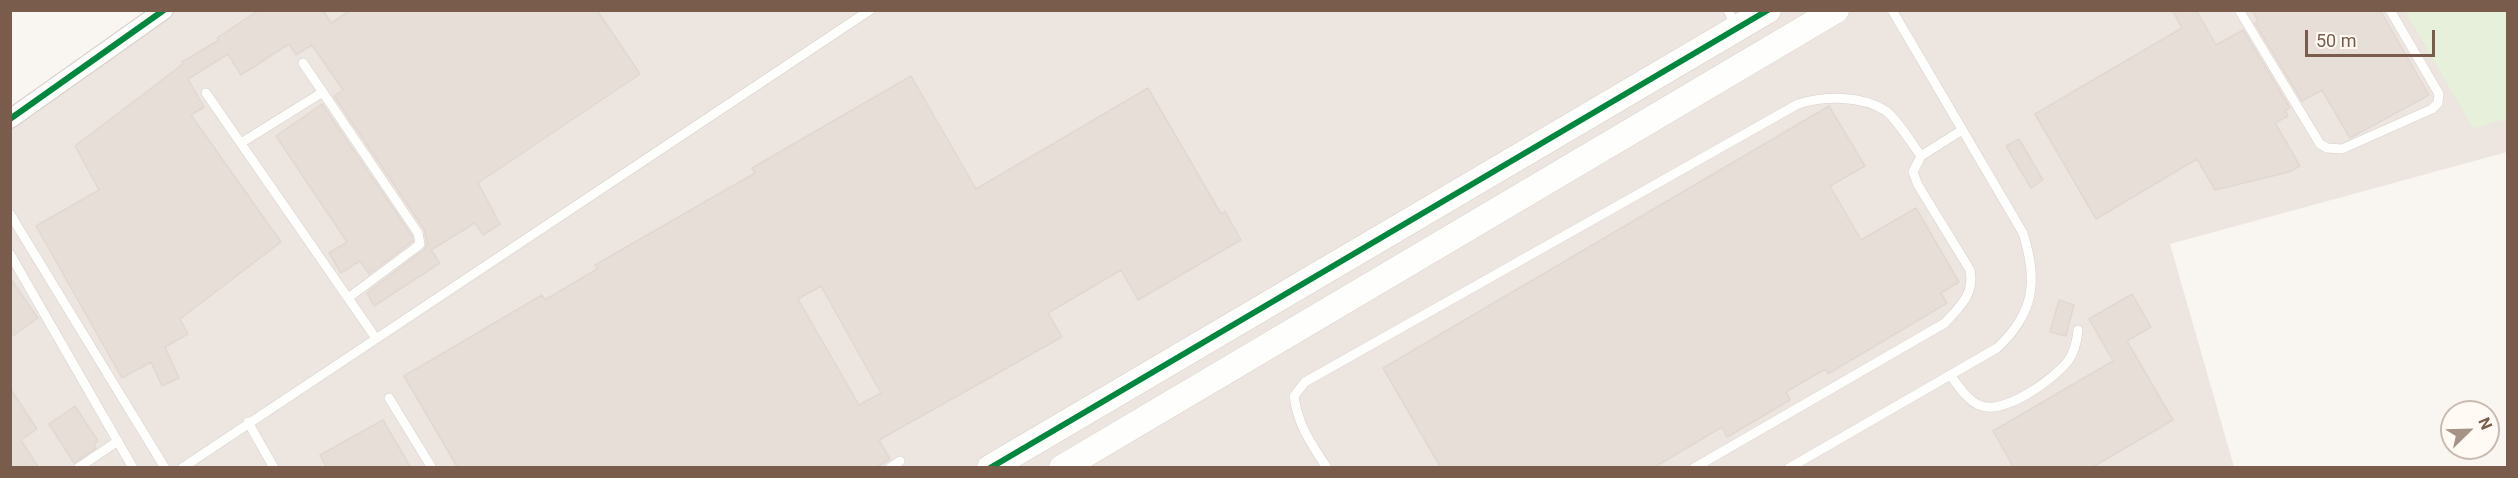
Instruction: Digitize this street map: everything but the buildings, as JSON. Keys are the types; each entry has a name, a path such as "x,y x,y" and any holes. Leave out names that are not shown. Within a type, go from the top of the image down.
{"street":[{"path":"12,113 164,10"},
{"path":"990,468 1732,20 1768,10"},
{"path":"1062,468 1836,10"},
{"path":"1133,383 1152,416"}],"lane":[{"path":"182,468 375,337 870,10"},
{"path":"1789,468 1997,348 2007,338 2028,307 2032,280 2031,258 2023,233 1892,10"},
{"path":"2239,10 2320,144 2342,149 2432,109 2438,103 2439,94 2390,10"},
{"path":"303,63 418,232 420,244 348,297"},
{"path":"241,143 322,92"},
{"path":"206,93 375,337"},
{"path":"1327,468 1299,424 1296,413 1294,396 1305,382 1798,104 1817,98 1842,98 1887,112 1922,156"},
{"path":"1694,468 1944,322 1970,294 1972,281 1970,270 1913,172 1922,156 1962,130"},
{"path":"10,214 165,468"},
{"path":"10,254 133,468"},
{"path":"1950,375 1968,398 1980,406 1993,407 2033,393 2069,360 2078,330"},
{"path":"389,398 432,468"},
{"path":"248,422 274,468"},
{"path":"78,468 118,441"},
{"path":"890,468 900,461"}],"shaded area":[{"path":"158,11 2507,11 2507,152 2170,244 2234,467 11,468 11,126"}],"green space":[{"path":"2405,11 2507,11 2507,119 2473,128"}],"cycle path":[{"path":"10,119 164,10"},
{"path":"990,468 1768,10"}]}
